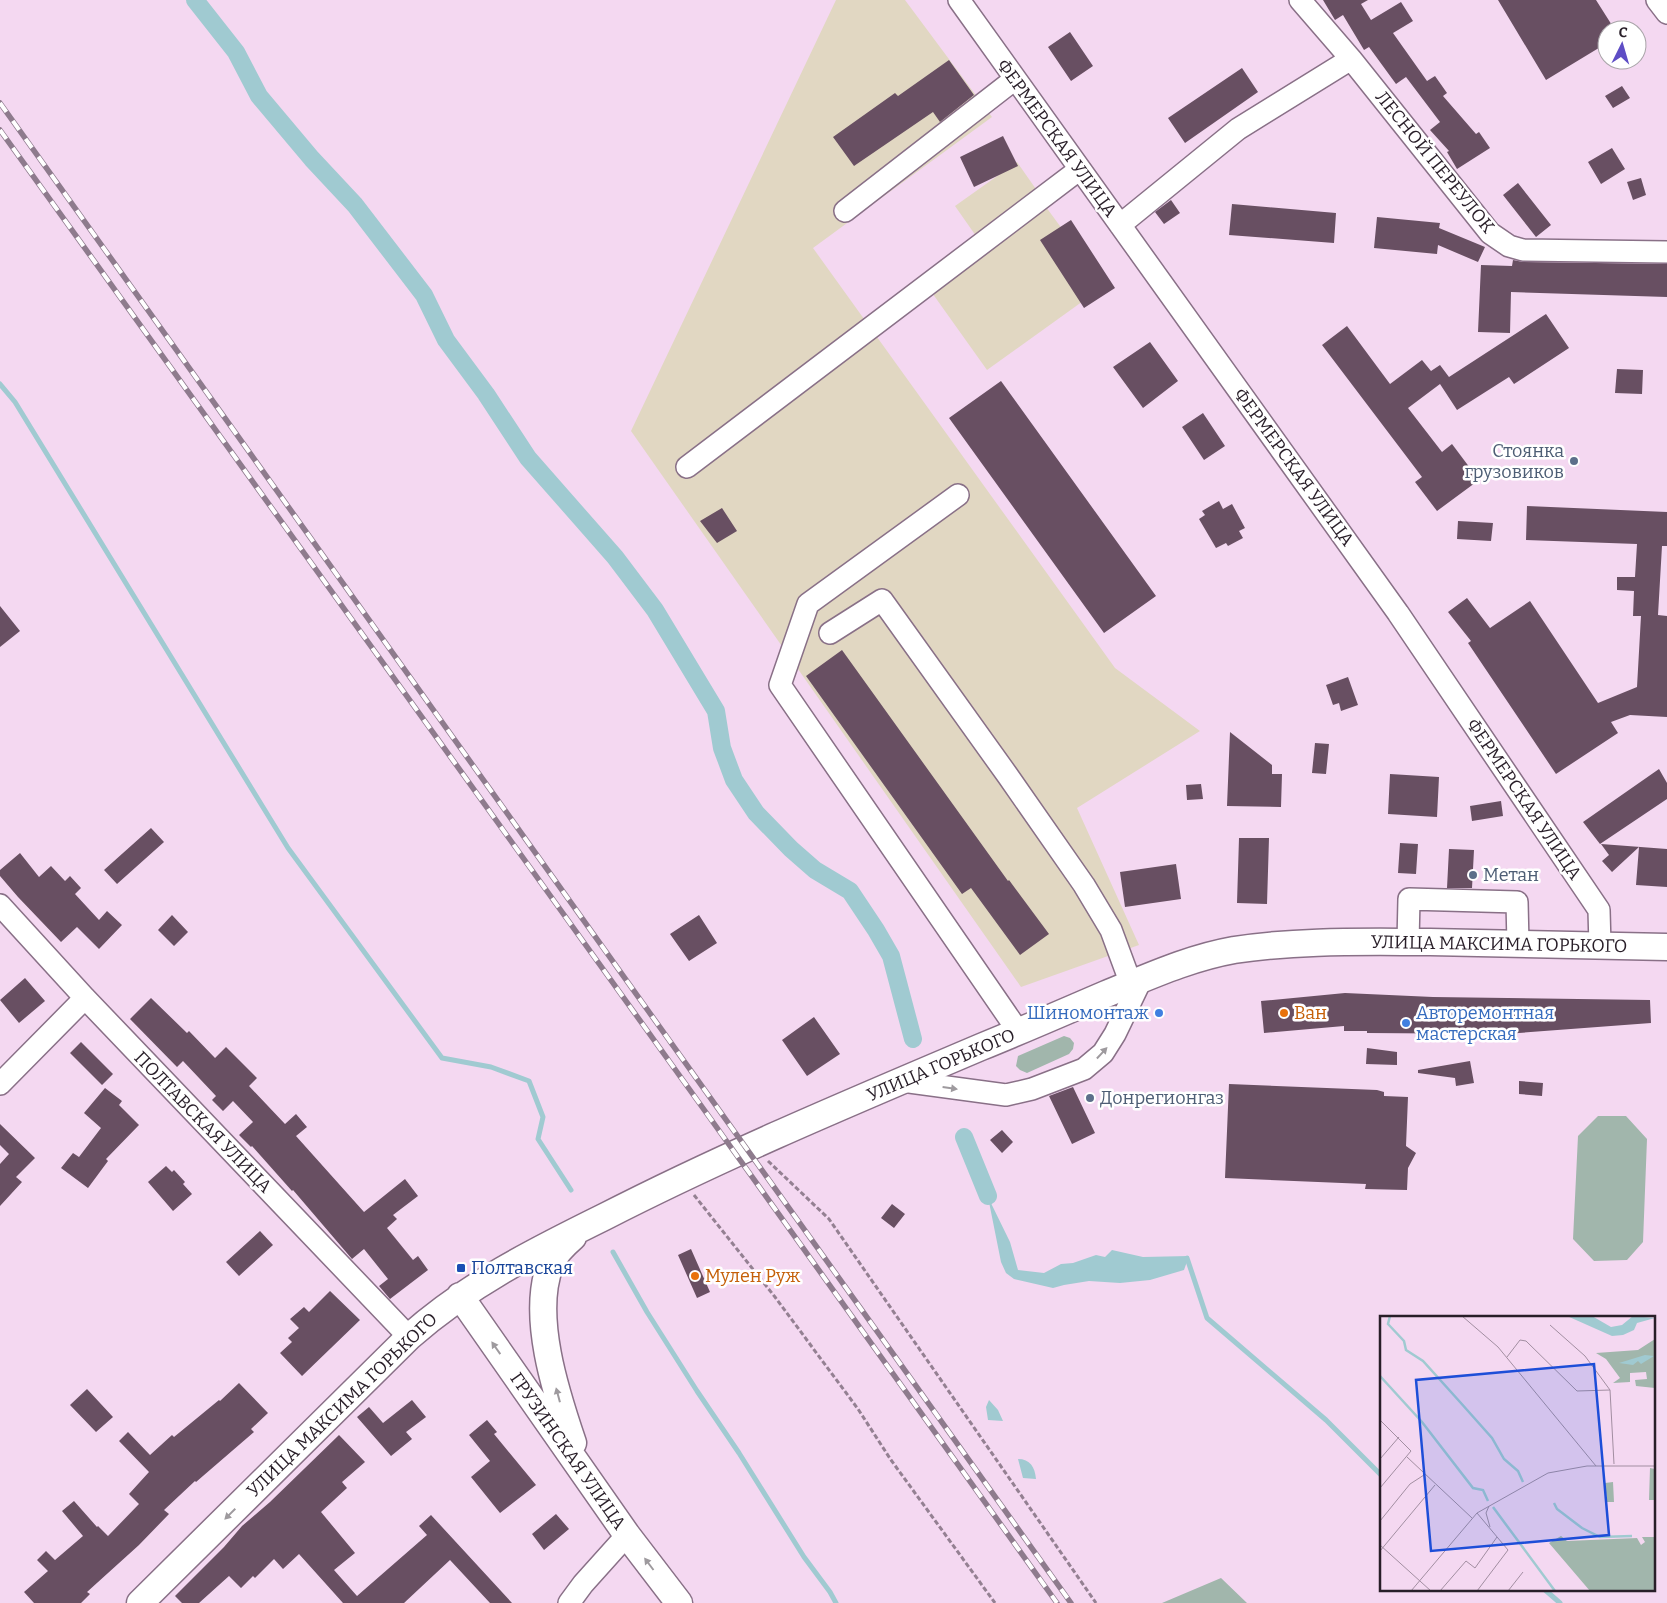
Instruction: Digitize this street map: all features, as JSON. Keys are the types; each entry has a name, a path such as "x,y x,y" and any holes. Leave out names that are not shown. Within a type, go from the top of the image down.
{"main road":[{"name":"УЛИЦА МАКСИМА ГОРЬКОГО","path":"1332,941 1667,947"},
{"name":"УЛИЦА ГОРЬКОГО","path":"592,1223 681,1178 753,1146 1018,1031 1195,959 1229,951 1271,945 1332,941"},
{"name":"УЛИЦА МАКСИМА ГОРЬКОГО","path":"140,1603 408,1337 436,1313 495,1274 592,1223"},
{"path":"592,1223 566,1243 552,1261 547,1277 544,1298 545,1331 553,1379 576,1449 594,1489"},
{"name":"ГРУЗИНСКАЯ УЛИЦА","path":"460,1296 594,1489 679,1603"}],"street":[{"name":"ФЕРМЕРСКАЯ УЛИЦА","path":"958,0 1398,613 1599,910 1600,946"},
{"name":"ЛЕСНОЙ ПЕРЕУЛОК","path":"1300,0 1351,59 1490,233 1509,246 1523,250 1667,252"},
{"path":"1657,0 1667,13"},
{"path":"1120,225 1238,129 1351,59"},
{"path":"845,211 1015,79"},
{"path":"687,467 1080,169"},
{"path":"958,495 808,604 780,685 1018,1031"},
{"path":"830,633 882,600 1084,885 1111,930 1136,982 1115,1034 1103,1053 1084,1069 1032,1089 1006,1095 902,1081"},
{"path":"1408,942 1409,899 1516,902 1518,944"},
{"name":"ПОЛТАВСКАЯ УЛИЦА","path":"0,905 85,998 408,1337"},
{"path":"0,1084 85,998"},
{"path":"569,1603 627,1535"}],"path":[{"path":"753,1146 829,1219 1096,1603"},
{"path":"681,1178 775,1297 858,1409 891,1460 995,1603"}],"shaded area":[{"path":"836,0 905,0 992,117 813,248 1115,668 1200,731 1077,808 1139,945 1021,987 631,431"},
{"path":"1017,162 1038,192 976,236 955,206"},
{"path":"1046,207 1104,286 987,370 930,290"},
{"path":"1064,1036 1070,1038 1074,1043 1073,1049 1069,1054 1027,1073 1016,1066 1018,1056"},
{"path":"1598,1116 1626,1116 1647,1139 1643,1242 1627,1260 1594,1261 1573,1239 1578,1136"},
{"path":"988,1197 1010,1242 1018,1270 1044,1273 1061,1264 1073,1263 1096,1255 1105,1257 1112,1250 1143,1257 1189,1256 1184,1270 1150,1280 1120,1283 1089,1281 1053,1288 1014,1279 1006,1273 1001,1262"},
{"path":"989,1400 998,1410 1003,1421 988,1420 986,1407"},
{"path":"1018,1459 1029,1462 1036,1479 1023,1478"},
{"path":"1221,1578 1247,1603 1162,1603"}],"building":[{"path":"1323,0 1368,0 1361,4 1371,20 1401,2 1413,21 1393,33 1427,81 1435,76 1447,93 1443,96 1476,134 1479,132 1490,148 1457,169 1447,152 1449,151 1430,130 1440,122 1406,77 1396,84 1369,47 1364,50 1343,15 1335,20"},
{"path":"1498,0 1596,0 1609,20 1597,20 1597,49 1546,80"},
{"path":"1070,32 1093,66 1071,81 1048,47"},
{"path":"949,60 974,95 940,122 933,112 854,166 833,137 895,93 898,96"},
{"path":"1242,68 1258,92 1185,143 1168,118"},
{"path":"1622,86 1630,98 1613,108 1605,96"},
{"path":"1003,136 1018,166 974,187 960,157"},
{"path":"1612,148 1625,169 1601,184 1588,162"},
{"path":"1641,178 1646,195 1633,200 1627,182"},
{"path":"1518,183 1551,225 1536,237 1503,195"},
{"path":"1171,200 1180,213 1164,224 1155,212"},
{"path":"1232,204 1336,213 1334,243 1229,235"},
{"path":"1377,217 1440,223 1439,228 1485,247 1478,262 1438,245 1437,254 1374,248"},
{"path":"1071,220 1115,288 1084,308 1040,240"},
{"path":"1513,260 1523,262 1667,264 1667,297 1511,292 1510,333 1478,332 1481,265 1512,266"},
{"path":"1546,314 1569,348 1514,384 1509,377 1457,410 1440,384 1408,408 1442,452 1452,444 1479,480 1437,511 1415,482 1422,477 1322,345 1347,326 1390,384 1422,360 1431,371 1440,365 1449,377"},
{"path":"1150,342 1178,381 1143,408 1113,367"},
{"path":"1617,369 1643,370 1642,394 1615,393"},
{"path":"1001,381 1156,596 1104,633 949,418"},
{"path":"1203,413 1225,446 1204,460 1182,427"},
{"path":"1219,501 1223,509 1232,504 1245,528 1239,531 1243,538 1228,546 1226,543 1216,548 1199,519 1205,515 1202,511"},
{"path":"1527,506 1667,512 1667,546 1662,546 1658,615 1667,616 1667,717 1630,715 1611,722 1618,733 1556,774 1468,643 1471,641 1448,612 1467,598 1490,628 1530,601 1598,703 1637,687 1641,616 1633,616 1634,591 1617,590 1617,577 1635,577 1637,544 1526,540"},
{"path":"722,508 737,531 717,543 700,521"},
{"path":"1458,521 1493,523 1491,541 1457,539"},
{"path":"0,606 20,631 0,647"},
{"path":"842,650 1008,881 1049,934 1020,955 971,888 962,894 806,676"},
{"path":"1348,677 1358,705 1341,711 1339,703 1333,705 1326,685"},
{"path":"1230,732 1272,765 1272,774 1282,774 1281,807 1227,806"},
{"path":"1315,743 1329,744 1326,774 1312,773"},
{"path":"1659,769 1667,783 1667,799 1600,844 1583,822"},
{"path":"1390,774 1439,777 1437,817 1388,814"},
{"path":"1201,784 1203,799 1187,800 1186,785"},
{"path":"1501,801 1503,816 1472,821 1470,806"},
{"path":"151,828 164,842 117,884 104,870"},
{"path":"1239,838 1269,838 1267,904 1237,903"},
{"path":"1400,843 1418,844 1416,874 1398,873"},
{"path":"1601,844 1667,849 1667,887 1636,885 1639,847 1612,872 1602,861 1609,855"},
{"path":"1449,849 1474,850 1472,888 1447,888"},
{"path":"20,853 39,877 51,866 65,881 70,876 81,888 75,894 99,920 107,911 122,925 99,949 77,927 61,942 0,876 0,870"},
{"path":"1176,864 1181,899 1125,907 1120,872"},
{"path":"172,915 188,932 174,946 158,930"},
{"path":"699,915 717,943 689,961 670,934"},
{"path":"25,978 45,1001 19,1023 0,1000"},
{"path":"1345,993 1433,997 1650,1000 1651,1023 1505,1034 1367,1033 1367,1031 1344,1031 1344,1026 1264,1033 1261,1001"},
{"path":"151,998 187,1033 189,1031 215,1058 226,1047 257,1078 249,1086 285,1124 296,1114 307,1127 296,1136 364,1212 405,1179 418,1196 393,1215 397,1219 387,1228 413,1260 418,1256 428,1270 390,1299 379,1286 388,1279 364,1249 352,1259 293,1190 252,1146 239,1135 253,1122 233,1101 223,1111 212,1100 216,1096 183,1061 177,1067 130,1019"},
{"path":"814,1017 840,1054 807,1076 782,1040"},
{"path":"81,1042 113,1074 102,1085 70,1053"},
{"path":"1367,1048 1397,1052 1397,1065 1366,1064"},
{"path":"1470,1061 1474,1083 1456,1086 1455,1078 1418,1073 1418,1070"},
{"path":"1519,1081 1543,1083 1542,1096 1519,1094"},
{"path":"1229,1084 1377,1090 1384,1092 1384,1096 1408,1097 1406,1146 1416,1153 1408,1168 1407,1190 1365,1189 1366,1184 1225,1178"},
{"path":"1073,1087 1095,1133 1072,1144 1049,1096"},
{"path":"105,1088 122,1101 119,1105 139,1125 106,1159 108,1161 88,1188 61,1168 73,1153 79,1157 101,1128 84,1113"},
{"path":"0,1124 35,1158 16,1177 22,1182 0,1206 0,1164 9,1154 0,1145"},
{"path":"1002,1130 1013,1142 1002,1153 990,1140"},
{"path":"166,1166 172,1172 174,1170 185,1182 183,1184 192,1194 173,1211 148,1182"},
{"path":"892,1204 905,1214 894,1228 881,1218"},
{"path":"260,1231 273,1245 239,1276 226,1262"},
{"name":"Мулен Руж","path":"691,1249 710,1292 697,1298 678,1255"},
{"path":"330,1291 360,1320 302,1376 280,1353 292,1342 288,1338 299,1328 290,1319 304,1307 309,1312"},
{"path":"239,1383 268,1413 251,1429 254,1432 195,1481 164,1510 169,1514 139,1545 87,1592 90,1594 81,1603 34,1603 24,1592 48,1571 37,1560 46,1551 55,1560 83,1536 62,1511 74,1501 97,1527 108,1536 139,1504 129,1494 149,1472 119,1441 128,1432 150,1455 172,1435 174,1437 220,1401"},
{"path":"87,1389 113,1417 96,1432 70,1405"},
{"path":"412,1400 426,1417 406,1432 412,1439 391,1456 357,1417 369,1407 383,1423"},
{"path":"487,1420 497,1432 494,1434 536,1485 500,1513 471,1477 490,1461 469,1435"},
{"path":"339,1435 365,1462 342,1482 347,1488 321,1512 355,1553 334,1570 357,1596 427,1535 419,1526 431,1515 512,1603 490,1603 450,1560 404,1603 343,1603 299,1554 283,1569 274,1559 255,1578 253,1576 241,1588 229,1576 199,1603 182,1603 175,1596 224,1547 242,1526 270,1502"},
{"path":"556,1514 569,1529 544,1550 532,1534"}],"waterway":[{"path":"195,0 236,52 259,96 312,159 355,205 424,295 446,340 486,394 528,458 615,557 655,610 716,711 722,748 734,780 756,813 791,849 815,870 850,891 891,956 913,1039"},
{"path":"0,384 15,402 288,848 442,1058 491,1067 529,1081 543,1117 538,1139 571,1190"},
{"path":"964,1137 988,1196"},
{"path":"613,1252 647,1312 697,1391 739,1453 804,1557 836,1603"},
{"path":"1187,1258 1207,1318 1326,1420 1380,1474"},
{"path":"1545,1590 1560,1603"}],"railway":[{"path":"0,103 1071,1603"},
{"path":"0,130 1057,1603"}],"place":[{"name":"Стоянка грузовиков","path":"1574,461"},
{"name":"Метан","path":"1473,875"},
{"name":"Шиномонтаж","path":"1159,1013"},
{"name":"Ван","path":"1284,1013"},
{"name":"Авторемонтная мастерская","path":"1406,1023"},
{"name":"Донрегионгаз","path":"1090,1098"},
{"name":"Полтавская","path":"461,1268"},
{"name":"Мулен Руж","path":"695,1276"}]}
